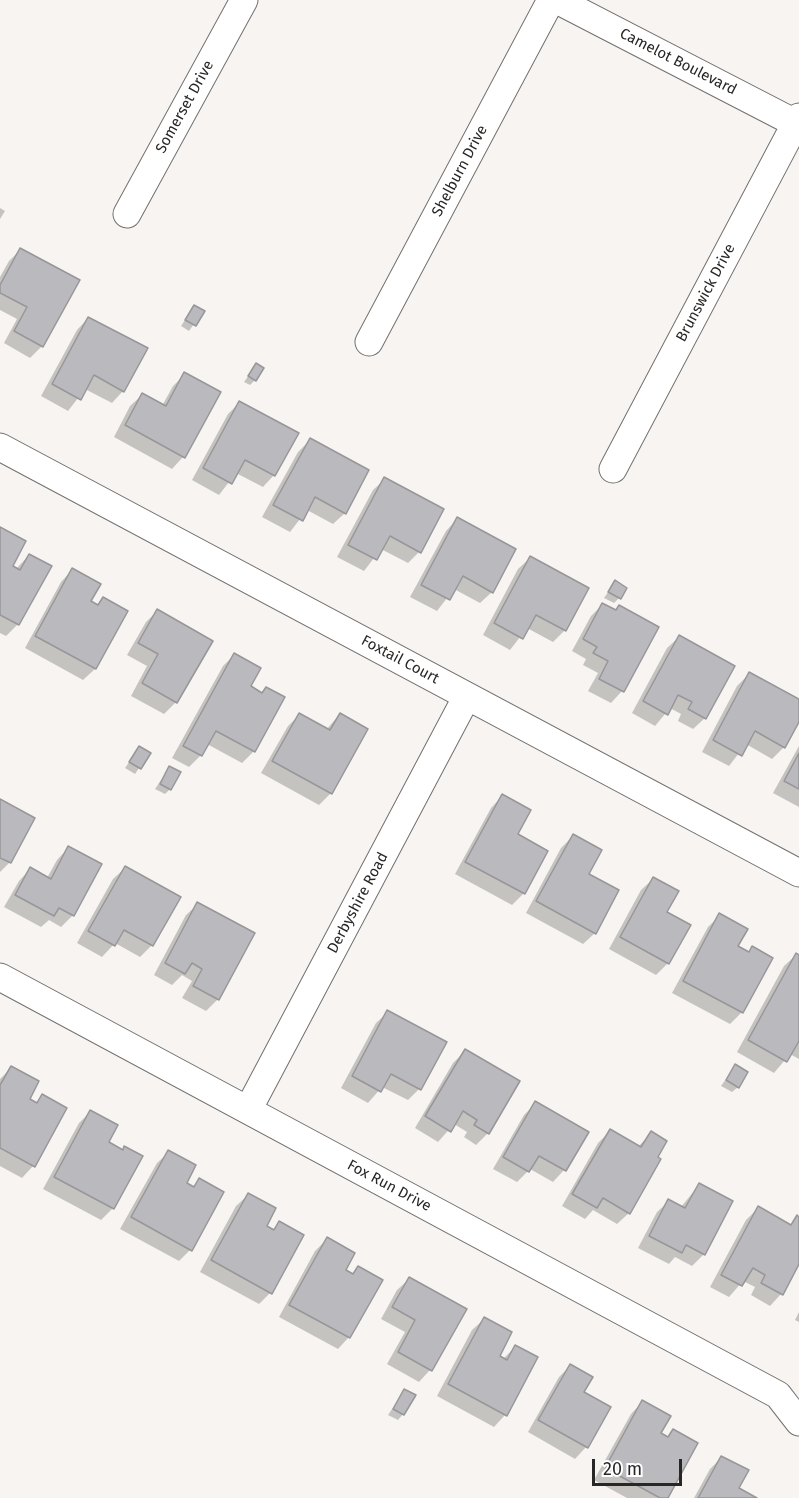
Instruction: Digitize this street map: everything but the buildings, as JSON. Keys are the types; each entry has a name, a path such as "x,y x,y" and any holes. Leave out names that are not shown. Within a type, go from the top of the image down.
{"street":[{"name":"Somerset Drive","path":"127,214 244,0"},
{"name":"Shelburn Drive","path":"369,342 551,0"},
{"name":"Camelot Boulevard","path":"557,0 798,122"},
{"name":"Brunswick Drive","path":"613,469 798,122"},
{"name":"Foxtail Court","path":"0,447 799,873"},
{"name":"Derbyshire Road","path":"248,1110 467,696"},
{"name":"Fox Run Drive","path":"0,977 789,1395 799,1422"}]}
